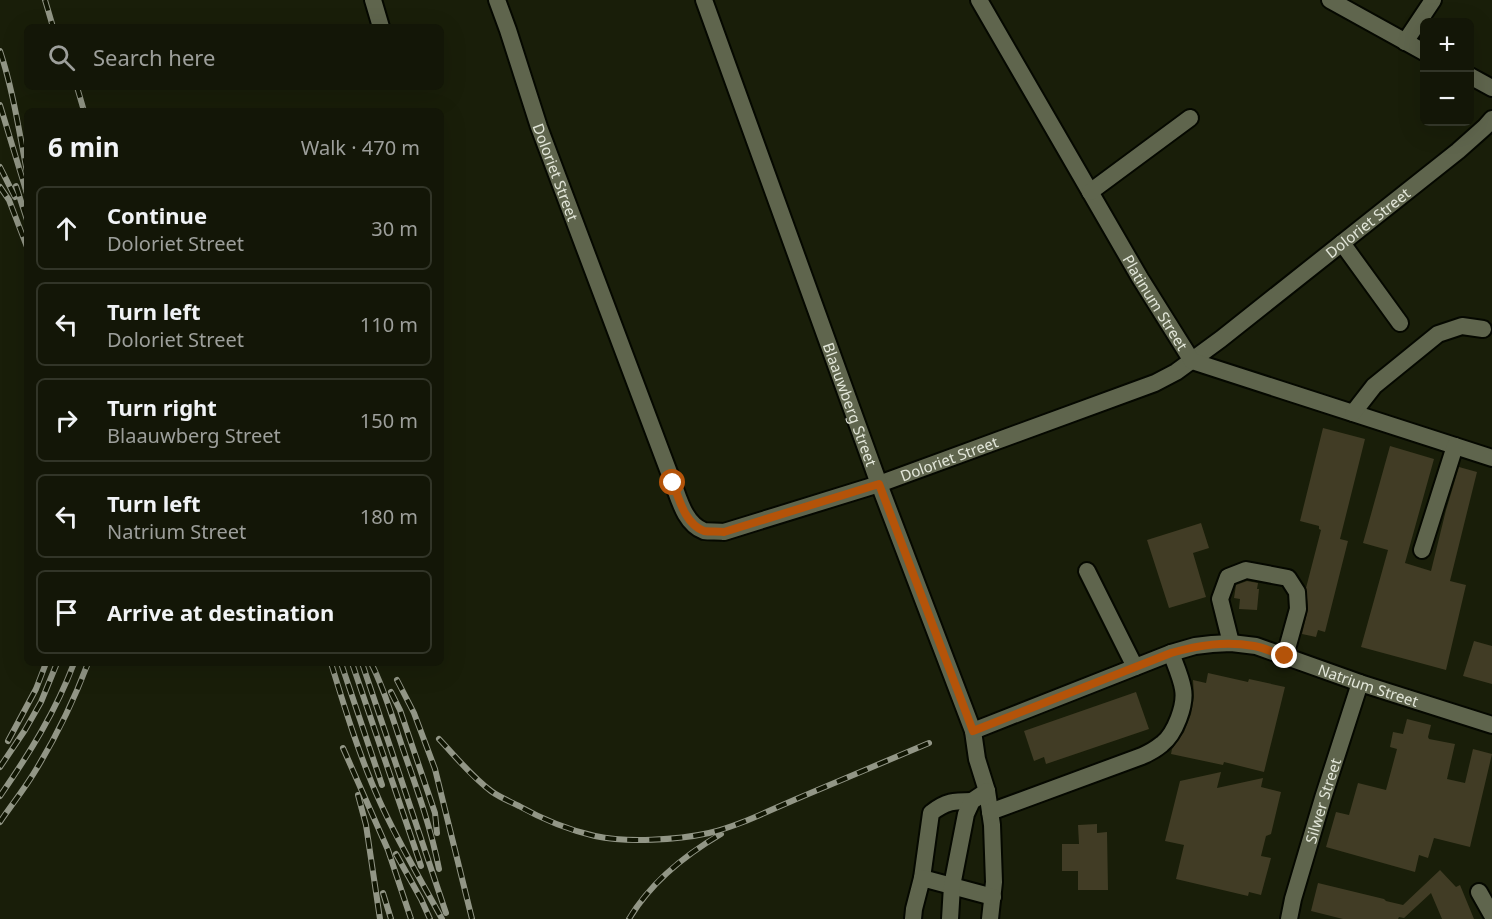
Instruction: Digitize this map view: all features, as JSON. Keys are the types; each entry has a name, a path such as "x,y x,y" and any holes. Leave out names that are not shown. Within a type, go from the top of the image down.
{"street":[{"path":"373,0 380,24"},
{"name":"Doloriet Street","path":"497,0 539,127 685,513 695,525 705,531 724,532 879,484 1155,383 1192,361 1458,151 1492,119"},
{"name":"Blaauwberg Street","path":"704,0 879,484 973,731 977,759 987,791 990,812 994,857 990,919"},
{"name":"Platinum Street","path":"979,0 1140,278 1192,361 1492,458"},
{"path":"1330,0 1420,50"},
{"path":"1405,42 1433,0"},
{"path":"1474,78 1492,88"},
{"path":"1090,192 1190,118"},
{"path":"1342,243 1400,323"},
{"path":"1353,413 1374,386 1438,334 1462,326 1483,329"},
{"path":"1422,550 1455,446"},
{"path":"1231,643 1220,599 1228,577 1246,570 1288,578 1297,592 1298,609 1285,656"},
{"path":"1087,572 1135,667"},
{"name":"Natrium Street","path":"973,731 1171,653 1195,646 1231,643 1256,646 1492,725"},
{"path":"990,812 1142,756 1164,743 1179,718 1184,697 1171,653"},
{"name":"Silwer Street","path":"1289,919 1323,798 1360,682"},
{"path":"950,919 952,886 966,814 972,801 987,791"},
{"path":"913,919 922,878 931,813 941,805 952,801 972,801"},
{"path":"922,878 993,897"},
{"path":"1479,892 1492,915"}],"building":[{"path":"1323,428 1365,439 1340,539 1348,541 1325,632 1318,630 1316,637 1302,634 1308,609 1306,588 1321,530 1319,526 1300,521"},
{"path":"1390,446 1434,459 1405,563 1431,571 1459,467 1477,472 1450,581 1466,585 1446,670 1361,647 1388,550 1363,543"},
{"path":"1201,523 1209,548 1193,553 1206,597 1169,608 1147,540"},
{"path":"1247,581 1258,583 1257,610 1239,609 1240,599 1234,598 1236,585"},
{"path":"1474,641 1492,646 1492,684 1463,676"},
{"path":"1208,673 1285,687 1264,772 1224,762 1223,765 1171,754 1191,714 1194,697 1193,680 1206,683"},
{"path":"1136,692 1149,729 1046,764 1044,757 1034,761 1024,731"},
{"path":"1407,719 1431,725 1429,739 1455,744 1447,779 1465,783 1473,749 1492,754 1470,847 1434,838 1428,858 1419,855 1415,872 1326,847 1336,812 1349,815 1358,783 1386,790 1397,749 1390,747 1393,732 1403,734"},
{"path":"1221,772 1217,788 1263,778 1261,787 1281,792 1271,834 1266,836 1261,856 1271,858 1261,895 1249,892 1248,896 1176,879 1184,845 1165,841 1180,781"},
{"path":"1097,824 1097,833 1107,832 1108,890 1078,890 1078,871 1062,871 1062,844 1079,844 1078,825"},
{"path":"1440,870 1456,887 1460,885 1474,919 1442,919 1431,893 1404,918 1399,917 1398,919 1343,919 1311,911 1318,883 1403,905"}],"railway":[{"path":"45,0 52,24"},
{"path":"0,51 24,157"},
{"path":"78,90 83,108"},
{"path":"0,105 24,184"},
{"path":"0,167 15,197"},
{"path":"16,186 24,211"},
{"path":"0,187 9,200 24,239"},
{"path":"8,741 36,689 45,666"},
{"path":"0,767 41,702 56,666"},
{"path":"0,796 41,732 73,666"},
{"path":"0,822 33,775 51,743 87,666"},
{"path":"332,666 353,733 380,802 442,919"},
{"path":"342,666 382,785"},
{"path":"353,666 421,866"},
{"path":"363,666 446,913"},
{"path":"372,666 385,694 418,794 439,869"},
{"path":"397,680 414,713 435,769 472,919"},
{"path":"391,692 400,710 435,813 437,833"},
{"path":"439,739 477,779 504,799 546,820 575,831 608,838 637,840 696,835 731,827 929,743"},
{"path":"343,748 388,850 411,919"},
{"path":"358,795 366,825 380,919"},
{"path":"629,919 658,881 695,851 721,834"},
{"path":"396,854 430,919"},
{"path":"383,893 391,919"}],"route":[{"path":"673,483 685,513 695,525 705,531 724,532 879,484 973,731 1171,653 1195,646 1231,643 1256,646 1285,656"}]}
